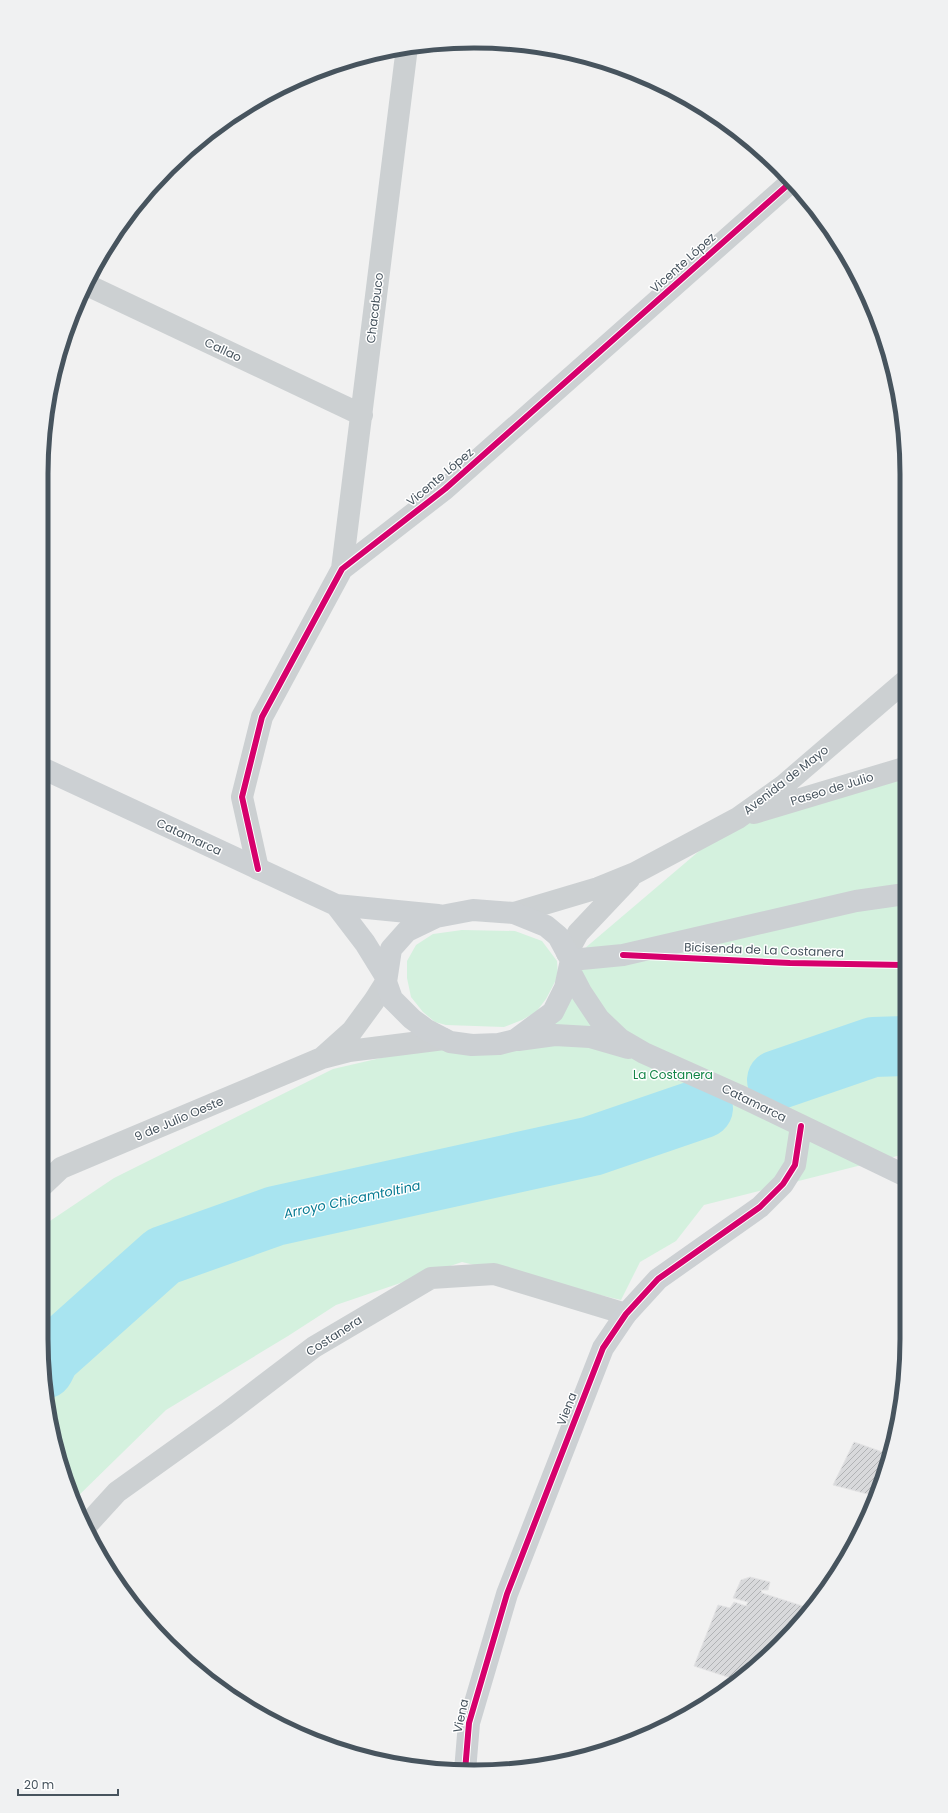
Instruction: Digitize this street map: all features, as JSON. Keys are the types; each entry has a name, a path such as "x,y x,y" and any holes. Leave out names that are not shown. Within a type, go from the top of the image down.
{"street":[{"name":"Chacabuco","path":"342,569 406,54"},
{"name":"Vicente López","path":"258,869 242,797 262,717 342,569 445,489 787,186"},
{"name":"Callao","path":"91,287 362,415"},
{"name":"Avenida de Mayo","path":"514,913 598,888 635,873 738,818 783,786 900,685"},
{"name":"Paseo de Julio","path":"738,818 900,769"},
{"name":"Catamarca","path":"48,771 336,905 443,916 473,910 514,913 546,926 558,936 581,992 600,1019 620,1039 644,1053 738,1095 900,1173"},
{"name":"Avenida de Mayo","path":"569,961 578,933 635,873"},
{"path":"515,1040 553,1012 565,988 569,961 623,955 856,901 900,895"},
{"name":"Catamarca","path":"336,905 365,943 386,979 392,999 412,1019 426,1030 450,1042 499,1044 515,1040 555,1035 590,1037 644,1053"},
{"path":"386,979 391,949 407,931 443,916"},
{"name":"9 de Julio Oeste","path":"322,1058 352,1031 374,1001 386,979"},
{"name":"9 de Julio Oeste","path":"48,1180 61,1168 322,1058 349,1051 444,1039"},
{"name":"Viena","path":"466,1765 469,1723 507,1594 603,1348 626,1314 658,1279 760,1207 783,1184 795,1165 801,1126"},
{"name":"Costanera","path":"90,1522 117,1492 226,1414 314,1347 431,1278 494,1274 626,1314"}],"green space":[{"name":"La Costanera","path":"900,769 900,1155 704,1205 676,1241 640,1262 621,1300 462,1262 336,1305 166,1410 78,1496 56,1422 52,1395 48,1339 48,1222 114,1178 333,1069 450,1042 472,1045 541,1022 571,960 738,818"},
{"path":"462,930 515,931 542,941 557,961 558,976 546,999 536,1012 522,1020 504,1027 446,1025 435,1022 423,1012 411,997 407,978 407,961 416,945 433,934"}],"building":[{"path":"854,1442 884,1453 870,1495 833,1485"},
{"path":"750,1577 770,1582 768,1590 761,1590 762,1593 805,1607 775,1640 731,1678 694,1666 718,1605 730,1608 734,1602 746,1606 748,1602 733,1598 741,1580"}],"waterway":[{"name":"Arroyo Chicamtoltina","path":"777,1080 873,1047 900,1046"},
{"name":"Arroyo Chicamtoltina","path":"49,1360 163,1256 275,1216 592,1146 703,1108"}],"cycle path":[{"path":"258,869 242,797 262,717 342,569 445,489 787,186"},
{"name":"Bicisenda de La Costanera","path":"623,955 790,963 900,965"},
{"path":"466,1765 469,1723 507,1594 603,1348 626,1314 658,1279 760,1207 783,1184 795,1165 801,1126"}]}
